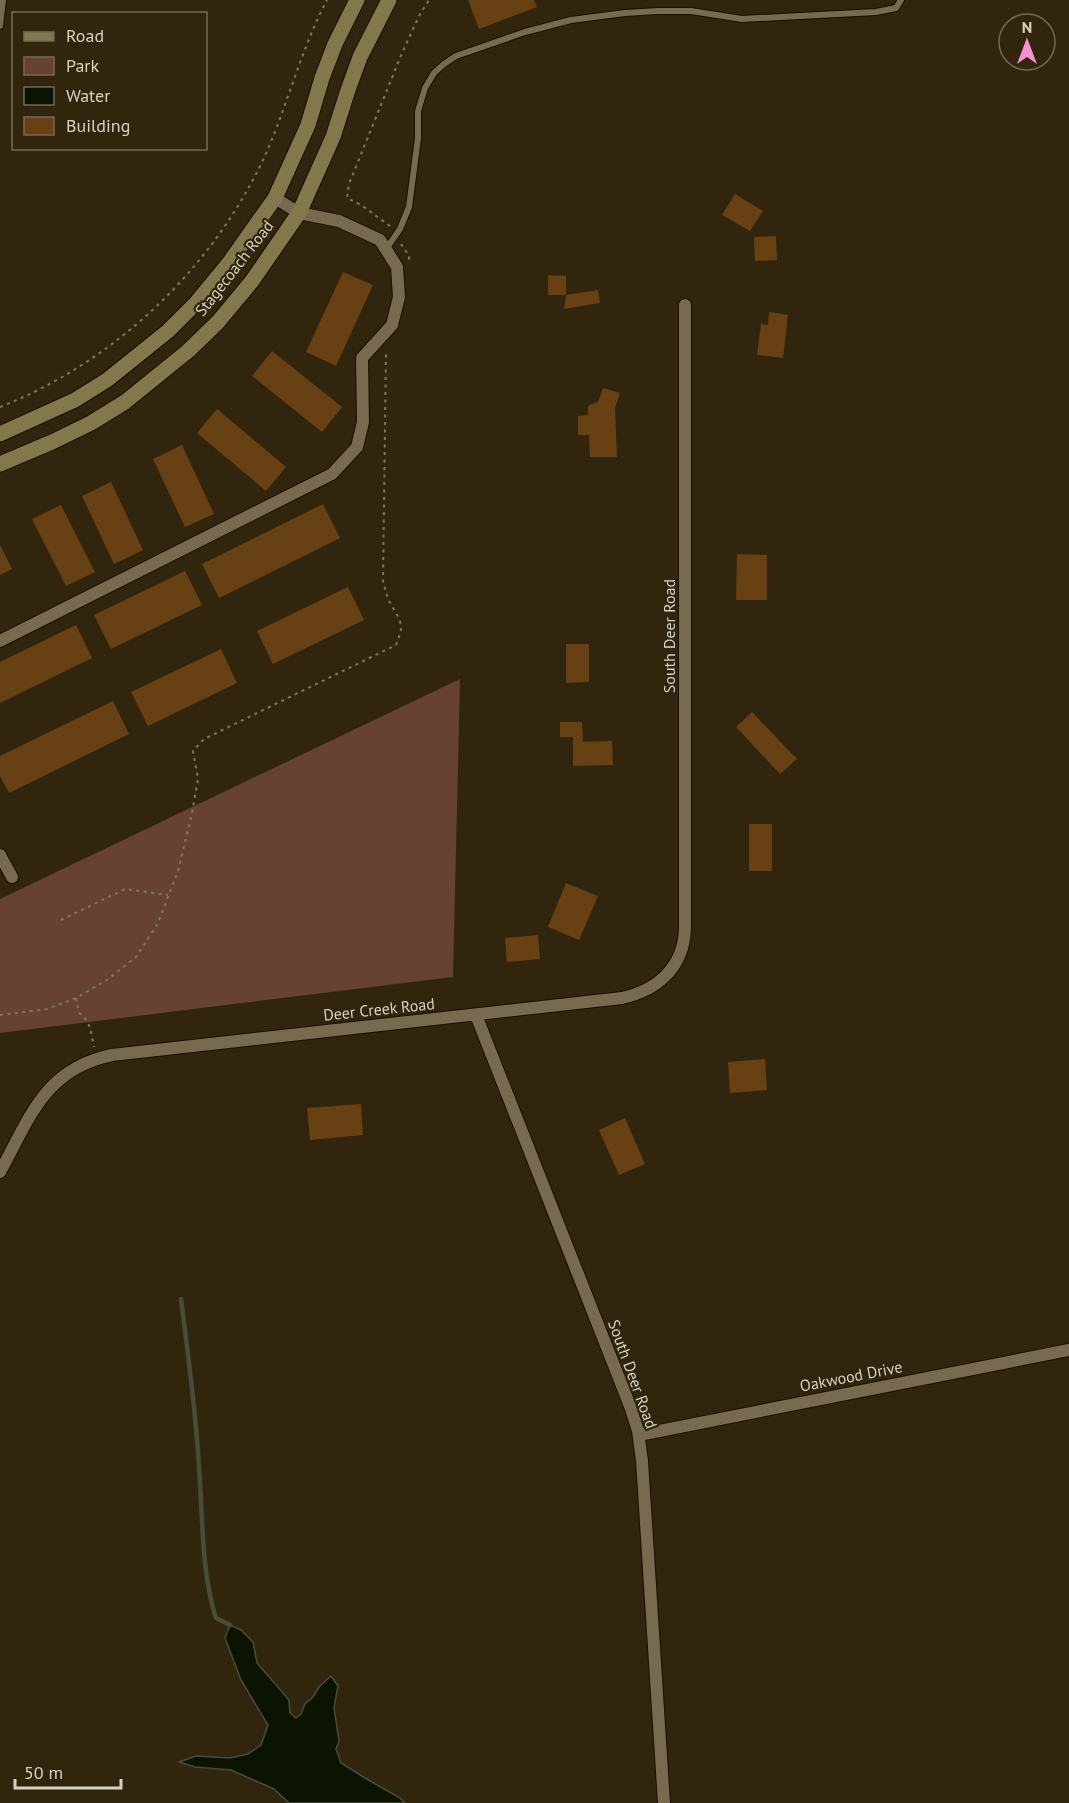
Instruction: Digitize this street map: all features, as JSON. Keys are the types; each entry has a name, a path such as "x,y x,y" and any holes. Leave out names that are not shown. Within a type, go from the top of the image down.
{"street":[{"name":"Stagecoach Road","path":"0,434 75,400 142,353 196,303 229,263 275,198 308,124 335,44 357,0"},
{"name":"Stagecoach Road","path":"0,464 91,423 125,402 188,351 218,322 252,281 299,213 333,137 360,57 389,0"},
{"path":"0,641 332,474 357,447 363,422 362,358 392,325 399,297 397,267 380,240 339,221 299,213 275,198"},
{"name":"South Deer Road","path":"675,965 682,950 685,928 685,305"},
{"path":"0,855 12,877"},
{"name":"Deer Creek Road","path":"0,1172 47,1090 76,1066 98,1058 622,998 653,987 675,965"},
{"name":"South Deer Road","path":"476,1015 630,1406 639,1435 664,1803"},
{"name":"Oakwood Drive","path":"639,1435 1069,1350"}],"lane":[{"path":"0,26 3,0"},
{"path":"386,249 400,229 409,207 418,138 418,111 425,88 434,73 456,56 525,32 560,23 625,13 658,10 742,19 809,16 876,12 896,8 901,0"}],"path":[{"path":"0,407 43,388 89,361 114,343 164,299 191,270 234,212 262,162 282,117 308,42 327,0"},
{"path":"409,268 410,256 389,224 347,198 349,184 402,53 429,0"},
{"path":"0,1016 47,1009 76,998 107,980 135,957 158,923 178,871 198,779 193,750 204,739 396,645 401,631 400,620 388,599 383,581 386,347"},
{"path":"61,920 125,890 169,895"},
{"path":"76,998 79,1013 91,1026 93,1046 98,1058"}],"green space":[{"path":"460,679 453,977 0,1033 0,899"}],"water":[{"path":"230,1625 241,1630 253,1642 257,1663 289,1700 290,1713 296,1718 319,1687 331,1676 338,1686 334,1708 339,1741 336,1749 341,1763 405,1803 289,1803 274,1789 231,1770 195,1767 179,1762 196,1756 230,1758 248,1754 261,1745 268,1725 241,1680 225,1638"}],"building":[{"path":"468,0 534,0 537,7 479,29"},
{"path":"735,194 763,211 750,231 722,215"},
{"path":"776,236 777,260 755,261 754,237"},
{"path":"343,272 373,285 336,366 306,352"},
{"path":"548,275 566,276 566,295 548,295"},
{"path":"598,290 600,303 564,309 566,295"},
{"path":"769,312 788,315 783,358 757,355 761,324 768,325"},
{"path":"272,351 342,407 322,432 252,376"},
{"path":"603,388 620,393 615,408 617,457 590,457 589,435 578,435 578,416 588,415 588,406 598,402"},
{"path":"217,409 286,467 266,491 197,433"},
{"path":"182,445 214,514 185,527 153,459"},
{"path":"111,482 143,550 114,564 82,496"},
{"path":"323,504 340,538 219,598 202,564"},
{"path":"61,505 95,572 66,586 32,519"},
{"path":"0,545 12,569 0,575"},
{"path":"737,554 767,555 767,600 736,600"},
{"path":"185,571 202,605 111,649 94,615"},
{"path":"348,587 364,620 273,664 257,631"},
{"path":"76,625 92,658 0,703 0,662"},
{"path":"566,644 589,644 589,682 566,683"},
{"path":"221,649 237,683 148,726 131,692"},
{"path":"113,701 129,734 9,793 0,776 0,756"},
{"path":"752,712 797,759 780,774 736,727"},
{"path":"560,722 582,722 583,742 612,741 613,765 573,766 573,737 560,737"},
{"path":"749,824 772,824 772,871 749,871"},
{"path":"566,883 598,896 579,940 548,927"},
{"path":"538,935 540,959 507,962 505,938"},
{"path":"765,1059 767,1090 730,1093 728,1062"},
{"path":"361,1104 363,1135 310,1140 307,1108"},
{"path":"625,1118 645,1164 619,1175 599,1130"}],"waterway":[{"path":"181,1299 192,1383 203,1544 208,1582 216,1618 230,1625"}]}
